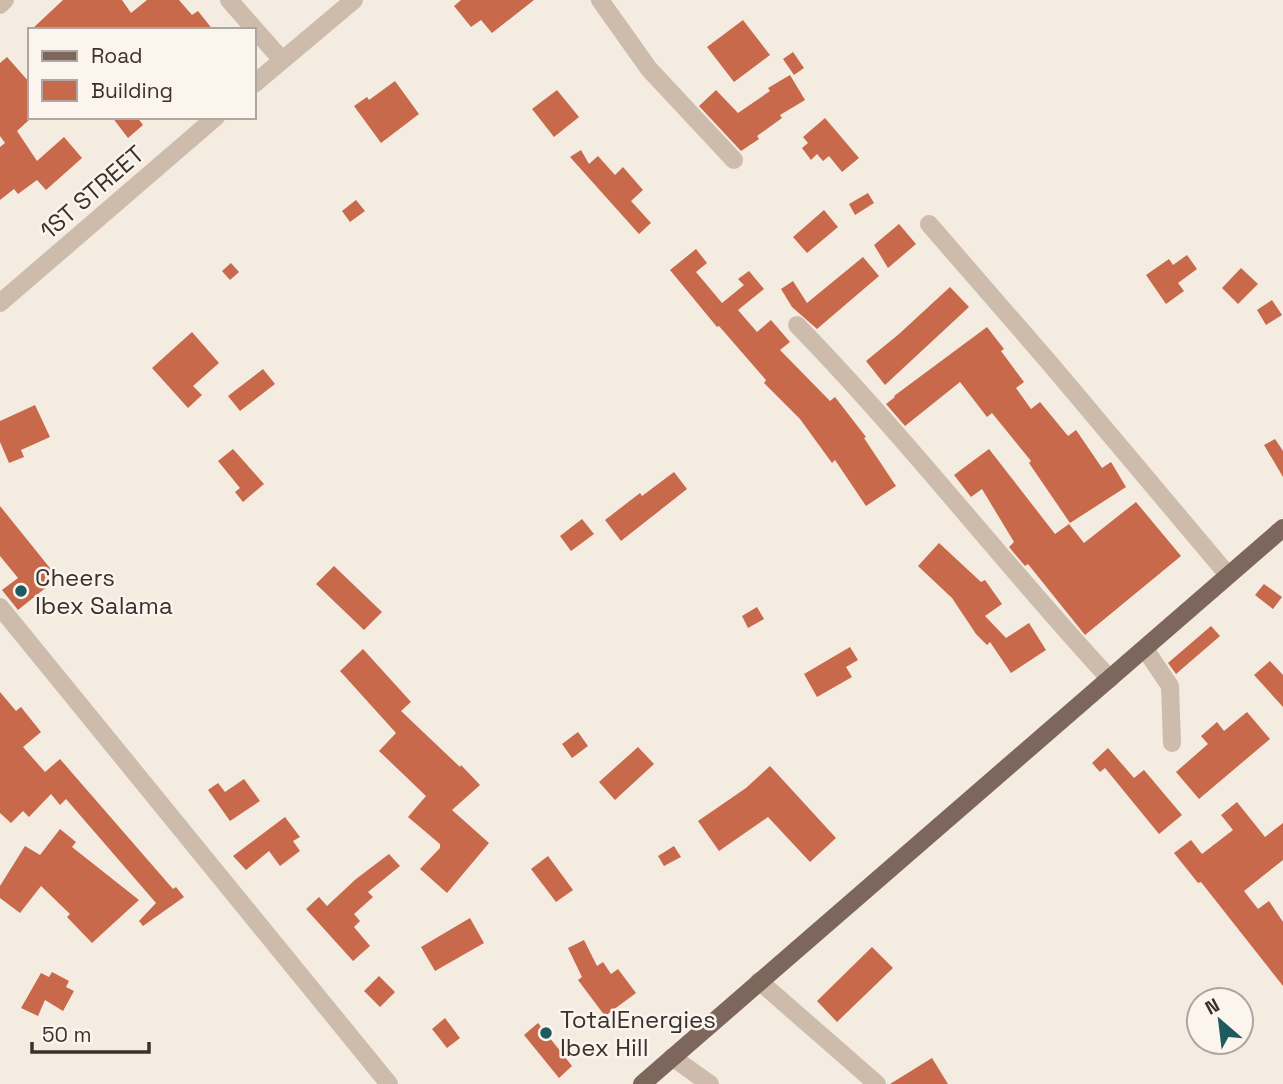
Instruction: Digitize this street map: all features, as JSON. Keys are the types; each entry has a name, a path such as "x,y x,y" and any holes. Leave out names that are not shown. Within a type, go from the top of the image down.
{"main road":[{"path":"642,1084 1283,528"}],"street":[{"path":"0,5 5,0"},
{"path":"229,0 254,28"},
{"path":"256,82 354,0"},
{"path":"600,0 649,69 734,160"},
{"path":"256,31 282,60"},
{"name":"1ST STREET","path":"0,303 214,119"},
{"path":"929,224 1054,367 1228,575"},
{"path":"797,325 863,395 1060,625 1110,679"},
{"path":"0,607 389,1084"},
{"path":"1145,649 1170,686 1172,743"},
{"path":"759,981 877,1084"},
{"path":"672,1057 710,1084"}],"building":[{"path":"63,0 122,0 131,13 147,0 179,0 192,15 198,11 211,28 33,28"},
{"path":"461,0 534,0 492,33 481,20 471,27 454,6"},
{"path":"743,20 770,55 734,82 707,47"},
{"path":"793,52 804,68 794,75 783,59"},
{"path":"7,57 28,81 30,119 17,131 37,161 64,137 82,158 46,190 37,180 18,194 14,189 0,200 0,147 5,143 0,136 0,63"},
{"path":"790,75 805,100 780,115 782,118 741,151 699,106 716,90 738,113 770,91 768,88"},
{"path":"395,81 419,114 381,143 354,106 367,97 369,100"},
{"path":"557,90 579,117 554,137 532,109"},
{"path":"825,118 859,158 842,172 829,156 823,161 817,154 811,160 802,148 808,143 803,137"},
{"path":"114,119 138,119 143,125 128,138"},
{"path":"581,150 589,164 598,156 615,175 623,167 643,190 631,201 651,223 639,234 570,157"},
{"path":"868,193 874,203 855,215 849,204"},
{"path":"356,200 365,211 350,222 342,211"},
{"path":"824,210 838,227 807,253 793,237"},
{"path":"899,224 916,244 888,268 874,245"},
{"path":"696,249 707,263 696,272 722,303 744,285 738,279 749,271 764,289 738,310 757,332 771,320 790,342 780,350 830,401 835,397 866,437 864,438 896,486 866,506 835,460 832,463 800,419 764,383 766,380 670,270"},
{"path":"1187,255 1197,269 1178,283 1184,291 1166,304 1146,275 1169,259 1173,265"},
{"path":"863,257 879,276 817,329 792,307 781,289 793,281 807,303"},
{"path":"231,263 239,272 230,280 222,271"},
{"path":"1241,268 1258,284 1238,304 1222,288"},
{"path":"950,287 969,307 885,385 866,361"},
{"path":"1272,300 1282,315 1266,325 1257,310"},
{"path":"987,327 1024,382 1016,388 1031,409 1040,402 1068,436 1076,430 1102,468 1111,462 1126,487 1070,523 1029,463 1031,461 992,413 987,417 960,382 905,426 886,404"},
{"path":"192,332 219,363 193,386 202,395 188,408 152,368"},
{"path":"263,369 275,384 240,411 228,396"},
{"path":"35,405 50,437 21,450 24,457 9,463 0,442 0,421"},
{"path":"1275,439 1283,451 1283,477 1264,445"},
{"path":"233,449 264,484 243,502 235,492 240,488 218,461"},
{"path":"989,449 1055,534 1069,524 1084,543 1136,502 1181,556 1085,635 1028,564 1025,566 1009,547 1014,542 982,489 971,497 954,475"},
{"path":"674,472 687,489 621,541 605,520 640,493 642,496"},
{"path":"0,506 58,578 18,610 2,590 18,578 0,556"},
{"path":"582,519 594,534 571,551 560,536"},
{"path":"939,543 981,582 985,580 1002,604 985,616 1006,638 1029,623 1046,650 1011,673 990,642 987,645 976,634 952,598 918,566"},
{"path":"334,566 382,612 364,630 316,584"},
{"path":"1264,584 1282,597 1273,609 1255,595"},
{"path":"757,607 764,619 748,628 742,616"},
{"path":"1211,626 1220,636 1176,674 1168,663"},
{"path":"850,647 858,660 846,667 852,677 817,697 804,674"},
{"path":"363,649 411,702 401,711 480,785 452,810 489,843 447,893 420,869 440,848 440,844 408,817 426,796 379,751 396,733 340,671"},
{"path":"1270,661 1283,675 1283,707 1254,675"},
{"path":"0,692 16,711 21,707 41,732 23,747 45,772 60,759 173,889 176,887 184,897 143,926 139,921 156,903 66,799 60,805 51,794 29,817 23,811 11,823 0,813"},
{"path":"1247,712 1270,739 1199,799 1176,772 1208,744 1201,736 1217,722 1224,731"},
{"path":"578,732 588,746 572,758 562,744"},
{"path":"638,747 654,764 615,800 599,782"},
{"path":"1108,748 1134,778 1144,770 1182,815 1159,834 1105,768 1100,772 1092,763"},
{"path":"770,766 836,838 810,862 768,817 719,851 698,821 746,788"},
{"path":"244,779 260,801 230,821 208,790 218,783 225,792"},
{"path":"1237,802 1265,837 1283,823 1283,860 1244,891 1258,909 1269,901 1283,922 1283,986 1201,882 1198,883 1174,853 1191,840 1202,854 1233,830 1221,815"},
{"path":"285,817 300,837 293,841 300,851 280,866 269,851 246,870 233,856"},
{"path":"60,829 76,842 72,847 139,900 92,943 67,917 70,914 41,886 20,913 0,898 0,886 25,846 40,855"},
{"path":"674,846 681,857 664,866 658,856"},
{"path":"389,854 400,866 368,892 373,897 354,914 360,921 354,927 370,946 353,961 306,909 319,897 327,906"},
{"path":"548,856 573,890 556,902 531,869"},
{"path":"470,918 484,943 435,971 421,947"},
{"path":"584,940 597,966 603,962 611,974 618,969 636,993 605,1016 578,980 582,977 568,948"},
{"path":"872,947 893,968 837,1022 817,1001"},
{"path":"52,972 69,981 66,987 74,991 63,1011 45,1000 38,1016 21,1008 41,973 49,977"},
{"path":"379,976 395,992 380,1007 364,991"},
{"path":"445,1018 460,1038 447,1048 432,1029"},
{"path":"538,1023 572,1066 559,1078 524,1035"},
{"path":"932,1058 948,1084 890,1084"}],"place":[{"name":"Cheers Ibex Salama","path":"21,591"},
{"name":"TotalEnergies Ibex Hill","path":"546,1033"}]}
